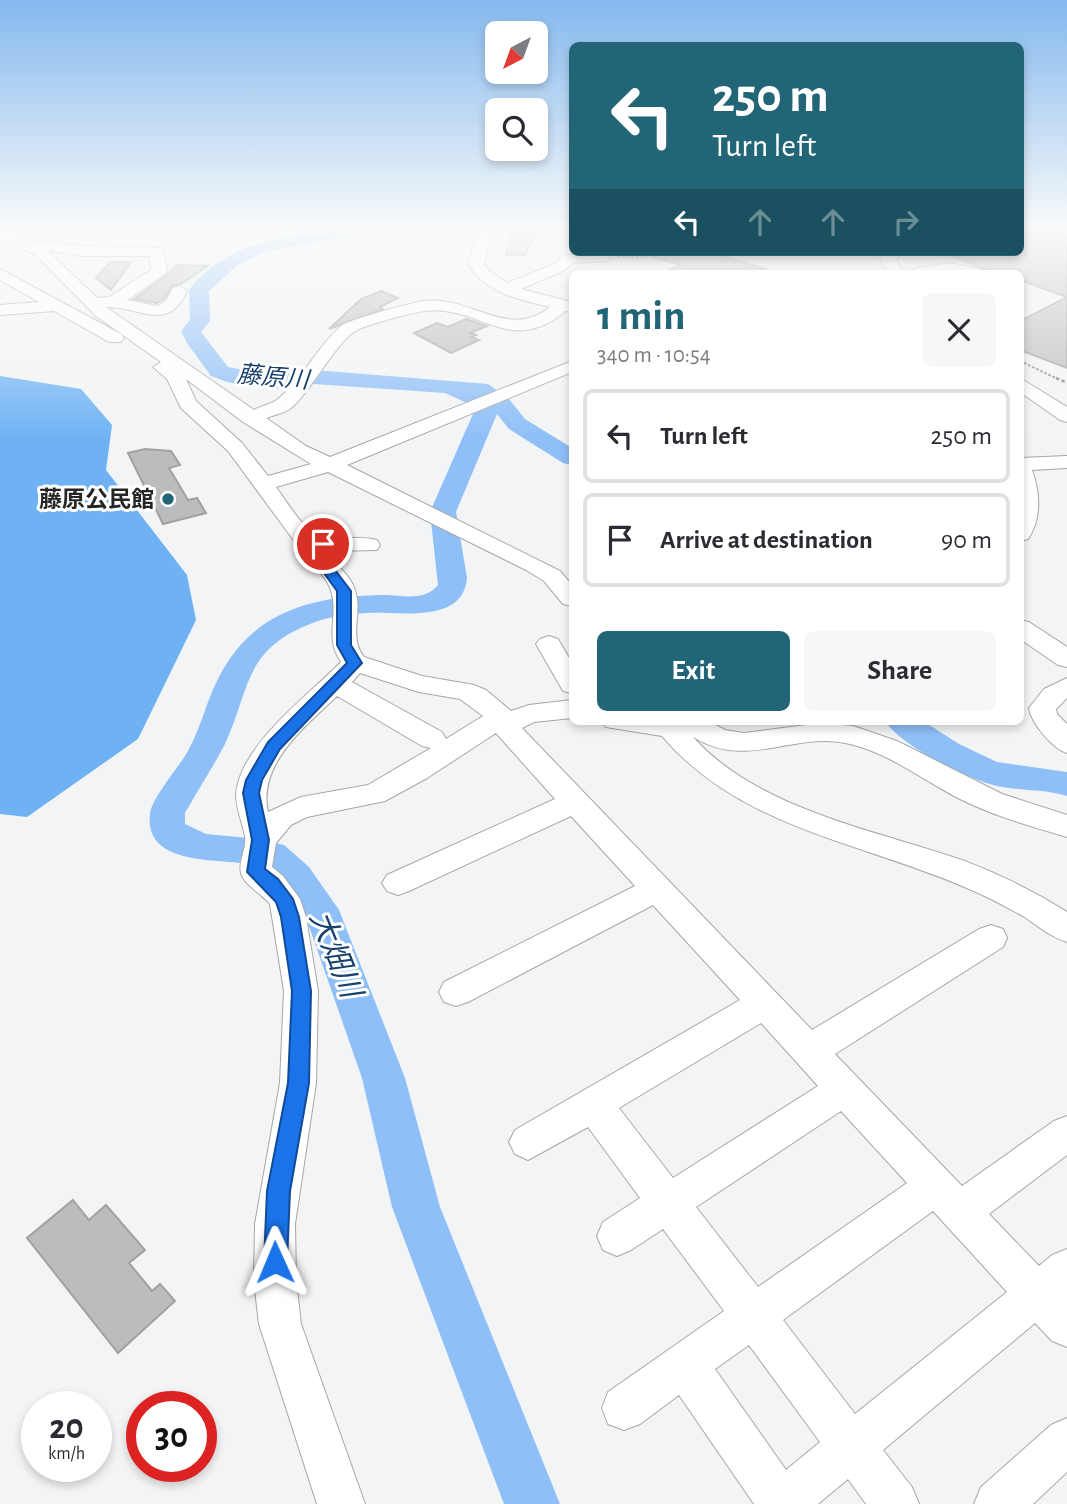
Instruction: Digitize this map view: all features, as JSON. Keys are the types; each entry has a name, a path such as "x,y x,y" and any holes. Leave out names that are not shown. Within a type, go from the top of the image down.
{"street":[{"path":"43,299 130,346 175,376 188,404 235,447 303,537 323,544 369,545"},
{"path":"88,299 252,419 327,466 534,565 552,576 569,593"},
{"path":"113,302 117,299"},
{"path":"92,304 113,302 162,311 173,304 175,299"},
{"path":"544,299 568,306"},
{"path":"0,310 54,306"},
{"path":"220,432 284,404 349,327 410,308 455,308 502,324 519,326 542,322 568,306"},
{"path":"262,484 327,466 569,367"},
{"path":"1024,386 1067,416"},
{"path":"1024,466 1067,462"},
{"path":"1024,474 1027,524 1024,528"},
{"path":"323,544 320,558 344,591 342,625 348,656 355,663 419,684 465,691 477,696 508,723 509,731 948,1199 1052,1282 1067,1326"},
{"path":"1024,630 1067,659"},
{"path":"549,644 569,680"},
{"path":"341,1504 280,1324 275,1281 275,1224 298,1083 301,991 284,899 272,884 256,872 260,849 251,793 254,780 274,745 355,663"},
{"path":"336,684 432,739"},
{"path":"1050,726 1042,708 1053,695 1067,686"},
{"path":"260,849 281,817 301,808 375,794 417,771 488,724 508,723 529,714 569,709"},
{"path":"675,725 699,758 732,782 772,804 816,825 949,868 997,888 1035,907 1067,929"},
{"path":"680,725 730,742 749,742 817,732 849,734 909,757 996,803 1067,825"},
{"path":"398,883 575,802"},
{"path":"456,992 656,889"},
{"path":"809,1051 991,938"},
{"path":"527,1142 764,1004"},
{"path":"617,1237 844,1089"},
{"path":"593,1104 895,1504"},
{"path":"624,1408 753,1316 948,1199 1067,1132"},
{"path":"684,1365 781,1504 1052,1282"},
{"path":"998,1504 1067,1441"}],"path":[{"path":"1024,363 1067,383"}],"shaded area":[{"path":"0,376 81,389 112,425 106,470 187,575 196,620 138,739 27,817 0,814"}],"building":[{"path":"135,299 164,299 157,303"},
{"path":"361,299 396,299 380,307 383,309 329,329"},
{"path":"1067,299 1067,368 1024,352 1024,319"},
{"path":"466,319 487,326 470,333 476,335 471,337 479,340 451,353 414,333 437,323 448,327"},
{"path":"145,449 171,451 180,465 169,468 188,500 197,498 206,513 163,524 128,453"},
{"path":"73,1200 89,1220 106,1205 145,1250 129,1263 152,1291 160,1284 175,1301 118,1353 27,1238"}],"waterway":[{"name":"藤原川","path":"199,299 200,321 191,331 219,371 235,377 271,382 314,377 480,389 501,404 517,424 569,456"},
{"name":"大畑川","path":"447,387 460,390 487,404 488,409 443,512 453,578 450,589 442,597 428,604 368,604 334,608 300,617 269,633 256,644 239,666 214,732 167,812 168,827 176,838 189,844 271,855 288,867 320,910 384,1078 416,1207 532,1504"},
{"name":"藤原川","path":"907,725 947,752 986,771 1067,784"}],"place":[{"name":"藤原公民館","path":"168,499"}],"route":[{"path":"275,1262 278,1191 298,1083 301,991 290,917 284,899 272,884 256,872 261,840 251,793 254,780 274,745 355,663 348,656 344,645 344,591 320,558 323,544"}]}
